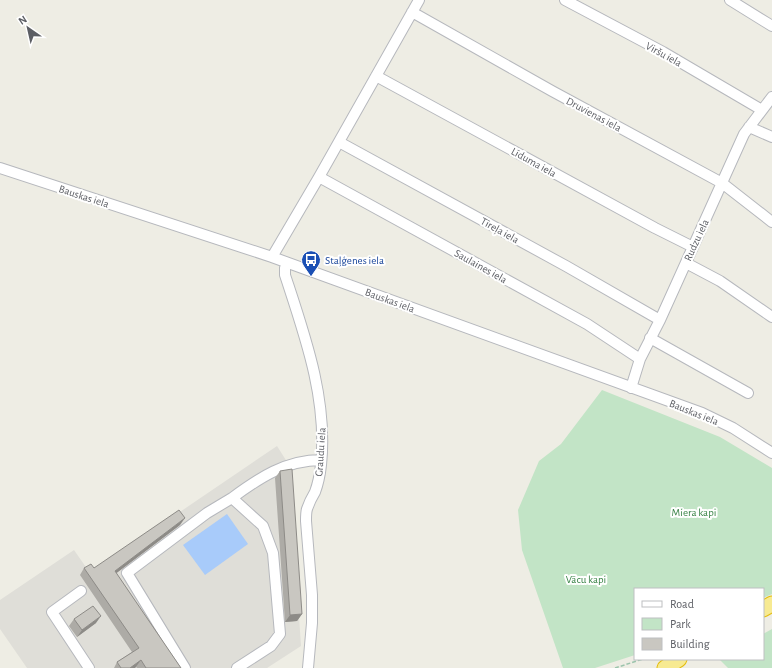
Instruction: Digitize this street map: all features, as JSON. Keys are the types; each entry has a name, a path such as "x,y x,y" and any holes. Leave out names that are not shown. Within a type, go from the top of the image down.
{"highway":[{"path":"665,668 677,660"}],"street":[{"path":"272,257 320,177 419,0"},
{"name":"Viršu iela","path":"565,0 663,52 762,110"},
{"path":"730,0 772,26"},
{"name":"Druvienas iela","path":"412,12 722,184 772,222"},
{"name":"Līduma iela","path":"376,76 655,228 693,247"},
{"name":"Rudzu iela","path":"631,388 640,359 660,320 744,134 772,97"},
{"path":"750,127 772,137"},
{"name":"Tīreļa iela","path":"339,142 566,266 660,320"},
{"name":"Bauskas iela","path":"0,168 272,257 702,413 732,428 772,453"},
{"name":"Saulaines iela","path":"320,177 587,324 640,359"},
{"name":"Graudu iela","path":"288,263 285,268 285,275 307,332 312,387 322,417 321,460 315,490 307,508 306,521 312,595 312,624 308,668"},
{"path":"686,263 720,281 772,317"},
{"path":"650,338 748,393"},
{"path":"185,668 127,573 207,513 232,498 256,480 275,470 311,460 321,460"},
{"path":"232,498 263,526 273,554 280,634 271,646 237,668"},
{"path":"81,592 52,612 89,668"}],"path":[{"path":"615,668 640,660"}],"shaded area":[{"path":"277,446 289,465 301,646 267,668 27,668 0,629 0,600 74,550 90,573"}],"green space":[{"name":"Miera kapi","path":"602,390 720,437 772,468 772,594 764,598 764,588 634,588 634,655 595,668 563,668 522,550 518,510 539,461 561,444"},
{"path":"772,629 772,668 728,668 720,660 764,660 764,633"}],"water":[{"path":"227,514 248,544 205,575 183,545"}],"building":[{"path":"292,469 302,614 290,615 280,471"},
{"path":"179,510 185,518 115,571 181,668 146,668 141,660 130,668 121,668 117,662 139,648 84,568 91,564 94,568"},
{"path":"93,606 101,616 82,630 74,619"}],"place":[{"name":"Staļģenes iela","path":"311,277"}],"park label":[{"name":"Vācu kapi","path":"586,579"}]}
